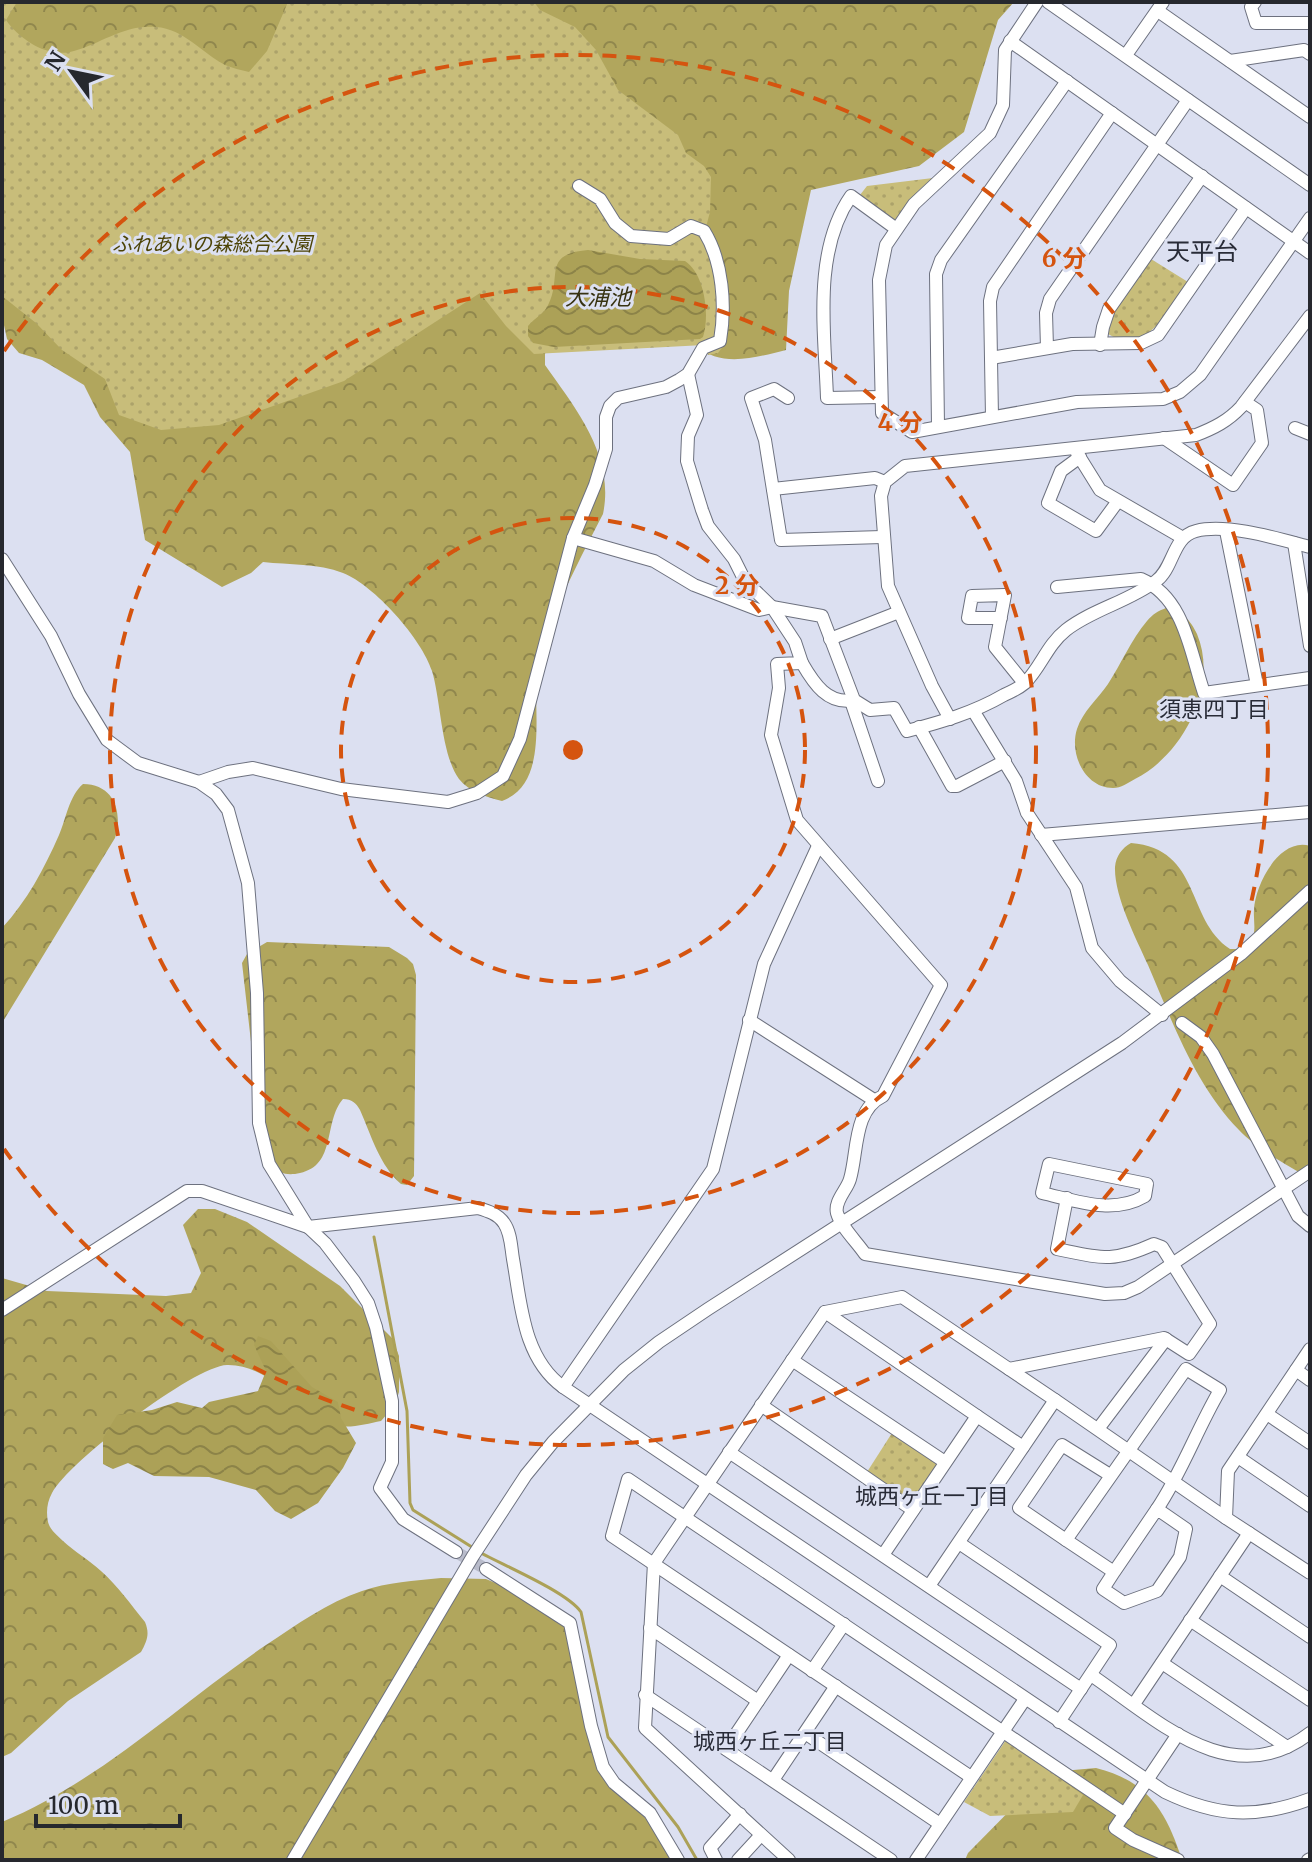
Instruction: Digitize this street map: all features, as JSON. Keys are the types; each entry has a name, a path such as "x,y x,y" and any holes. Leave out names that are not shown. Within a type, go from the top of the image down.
{"street":[{"path":"1037,2 1005,50 1003,105 990,133 931,185 895,228 886,245 879,280 882,413 912,432 1077,402 1163,399 1180,392 1200,375 1310,218"},
{"path":"1048,2 1310,185"},
{"path":"1255,2 1251,7 1256,23 1310,23"},
{"path":"1126,55 1160,6 1230,61 1310,117"},
{"path":"1010,41 1310,253"},
{"path":"1230,61 1304,50 1310,54"},
{"path":"938,426 934,290 941,260 1067,81"},
{"path":"1047,348 1045,321 1050,299 1188,100"},
{"path":"992,417 990,301 998,276 1112,113"},
{"path":"1100,345 1109,309 1202,176"},
{"path":"199,782 228,772 253,768 341,789 448,802 477,793 494,783 508,768 520,739 573,538 606,449 606,417 610,406 618,398 666,387 688,374 703,348 720,341 722,328 715,253 700,228 691,226 669,239 631,236 615,223 600,199 579,186"},
{"path":"881,397 827,398 824,281 835,227 851,196 895,228"},
{"path":"991,358 1072,344 1141,343 1158,335 1246,208"},
{"path":"950,719 888,586 882,537 881,496 885,482 905,466 1077,452 1196,435 1213,429 1233,417 1310,316"},
{"path":"688,374 697,415 688,436 687,461 708,526 734,559 745,581 772,607 820,690 839,702 852,701 870,710 894,708 907,731 974,712 1024,683 1063,632 1159,580 1183,538 1199,530 1244,531 1310,547"},
{"path":"788,398 774,389 751,398 765,440 781,540 882,537"},
{"path":"1164,438 1233,485 1262,443 1257,410 1245,402"},
{"path":"1295,428 1310,434"},
{"path":"1077,452 1100,490 1183,538"},
{"path":"1077,452 1061,471 1048,503 1096,531 1118,501"},
{"path":"773,489 875,478 885,482"},
{"path":"1226,531 1257,685"},
{"path":"573,538 654,561 694,585 759,610 772,607 822,616 878,781"},
{"path":"1294,543 1310,646"},
{"path":"2,559 51,636 75,687 107,740 138,763 199,782 216,794 228,810 248,883 257,993 259,1123 269,1164 308,1227 325,1243 368,1303 392,1401 392,1462 380,1488 403,1519 456,1552"},
{"path":"1057,587 1141,579 1152,584 1175,606 1204,693 1310,678"},
{"path":"830,639 899,612"},
{"path":"1001,618 995,647 1024,683"},
{"path":"802,663 777,664 779,688 771,735 797,820 941,985 883,1096 874,1100 863,1117 850,1178 836,1204 842,1222 865,1254 1105,1294 1124,1293 1172,1265 1310,1171"},
{"path":"974,712 1016,781 1027,813 1076,887 1092,948 1120,981 1162,1015"},
{"path":"919,727 952,786 1005,761"},
{"path":"1041,835 1310,812"},
{"path":"563,1387 713,1169 720,1153 764,964 818,846"},
{"path":"293,1860 499,1514 553,1442 588,1405 659,1342 1162,1015 1241,954 1310,891"},
{"path":"749,1020 874,1100"},
{"path":"1182,1023 1201,1037 1213,1054 1298,1216 1310,1226"},
{"path":"1049,1164 1147,1184 1145,1196 1116,1206 1067,1198 1042,1193 1049,1164"},
{"path":"2,1310 187,1191 202,1191 308,1227 478,1208 498,1216 508,1231 524,1324 531,1346 551,1379 1146,1781 1181,1800 1220,1812 1257,1813 1310,1799"},
{"path":"1009,1369 1166,1339 1189,1354 1210,1324 1162,1247 1154,1244 1120,1258 1101,1258 1057,1249 1067,1198"},
{"path":"789,1860 645,1728 645,1695 654,1563 825,1312 902,1297 1310,1573"},
{"path":"825,1312 1023,1447"},
{"path":"1098,1429 1166,1339"},
{"path":"1226,1518 1228,1471 1310,1349"},
{"path":"792,1360 945,1462"},
{"path":"1066,1540 1186,1369 1220,1390 1175,1482 1103,1589 1124,1603 1157,1591 1180,1557 1186,1529 1157,1509"},
{"path":"1296,1370 1310,1380"},
{"path":"929,1586 1055,1400"},
{"path":"761,1405 913,1510"},
{"path":"1267,1414 1310,1443"},
{"path":"883,1555 977,1416"},
{"path":"1110,1475 1062,1445 1019,1508 1114,1572"},
{"path":"729,1452 1081,1689"},
{"path":"1238,1457 1310,1506"},
{"path":"971,1777 612,1536 628,1479 1125,1814"},
{"path":"1134,1704 1249,1533"},
{"path":"959,1543 1110,1645 1059,1722"},
{"path":"486,1569 570,1623 591,1726 603,1767 614,1783 650,1813 678,1860"},
{"path":"1220,1576 1310,1637"},
{"path":"1190,1620 1310,1700"},
{"path":"812,1671 844,1624"},
{"path":"650,1628 758,1701"},
{"path":"726,1749 789,1655"},
{"path":"1162,1663 1287,1747"},
{"path":"1091,1675 1178,1734 1216,1753 1258,1756 1287,1747 1310,1733"},
{"path":"773,1780 836,1686"},
{"path":"645,1695 891,1860"},
{"path":"916,1860 1025,1699"},
{"path":"805,1733 940,1824"},
{"path":"1178,1734 1115,1828 1133,1840 1178,1860"},
{"path":"716,1860 710,1848 740,1814"},
{"path":"738,1860 761,1835"}],"green space":[{"path":"2,2 1014,2 998,20 964,132 919,166 811,190 789,291 786,350 751,358 728,359 717,357 697,345 553,334 545,354 545,365 580,416 598,453 605,493 603,514 562,597 539,656 536,739 528,777 518,791 502,801 473,791 459,779 448,756 435,683 427,658 408,629 382,601 343,573 303,565 263,562 251,573 222,587 145,540 130,452 100,417 84,385 42,360 19,353 7,339 2,316"},
{"name":"ふれあいの森総合公園","path":"2,2 17,2 6,20 27,41 45,50 74,51 134,28 156,27 175,32 225,65 249,72 267,51 288,2 534,2 540,10 575,27 596,50 618,90 678,135 686,153 704,166 711,177 710,212 706,227 724,345 718,353 708,355 704,345 534,354 506,326 480,293 344,381 219,425 161,430 119,415 105,379 62,350 36,323 2,296"},
{"path":"933,178 894,221 860,195 867,186"},
{"path":"1151,259 1188,282 1165,316 1146,335 1122,339 1108,334 1114,312"},
{"path":"1166,608 1185,616 1197,634 1203,654 1200,696 1182,736 1168,754 1124,785 1113,788 1103,786 1087,776 1077,759 1077,729 1141,628"},
{"path":"83,784 103,789 114,802 118,819 115,838 2,1023 2,928 41,872 71,801"},
{"path":"1131,843 1154,848 1170,858 1182,871 1206,921 1230,949 1245,947 1253,937 1255,899 1271,865 1289,849 1299,845 1310,846 1310,1178 1246,1136 1223,1112 1197,1073 1132,930 1118,891 1116,863 1120,853"},
{"path":"267,942 389,947 413,964 416,975 414,1176 407,1185 401,1184 387,1168 360,1110 346,1099 337,1108 320,1161 300,1173 280,1172 269,1167 242,963 247,954"},
{"path":"198,1209 215,1209 247,1222 340,1286 392,1338 399,1356 399,1392 395,1405 381,1421 338,1426 319,1417 270,1379 242,1367 227,1365 188,1381 161,1398 81,1460 52,1493 47,1507 49,1525 119,1589 145,1622 146,1641 141,1652 68,1701 11,1753 2,1757 2,1278 47,1291 166,1296 191,1293 201,1273 183,1225"},
{"path":"892,1433 936,1462 937,1466 911,1501 867,1472"},
{"path":"441,1578 486,1579 505,1587 568,1626 613,1785 662,1835 676,1860 2,1860 2,1822 38,1805 106,1764 301,1622 337,1601 362,1591"},
{"path":"1006,1740 1083,1795 1073,1812 990,1816 964,1802"},
{"path":"1096,1768 1129,1781 1152,1800 1169,1827 1182,1860 965,1860 968,1853 1038,1782 1062,1771"}],"water":[{"name":"大浦池","path":"588,250 640,259 685,261 697,275 704,296 706,318 703,337 554,347 533,343 528,336 528,326 547,307 559,261 574,252"},
{"path":"258,1336 271,1341 312,1387 338,1402 341,1418 356,1443 318,1503 291,1519 275,1511 256,1490 209,1477 154,1476 128,1463 113,1469 103,1464 103,1438 117,1415 152,1410 177,1402 202,1408 209,1402 258,1391 266,1371 254,1345"}],"waterway":[{"path":"374,1237 407,1411 410,1503 413,1510 475,1549"},
{"path":"481,1553 550,1588 581,1612 608,1737 678,1827 697,1860"}],"tunnel":[{"path":"456,1552 486,1569"}],"district":[{"name":"天平台","path":"1202,251"},
{"name":"須恵四丁目","path":"1214,709"},
{"name":"城西ヶ丘一丁目","path":"932,1496"},
{"name":"城西ヶ丘二丁目","path":"770,1741"}]}
